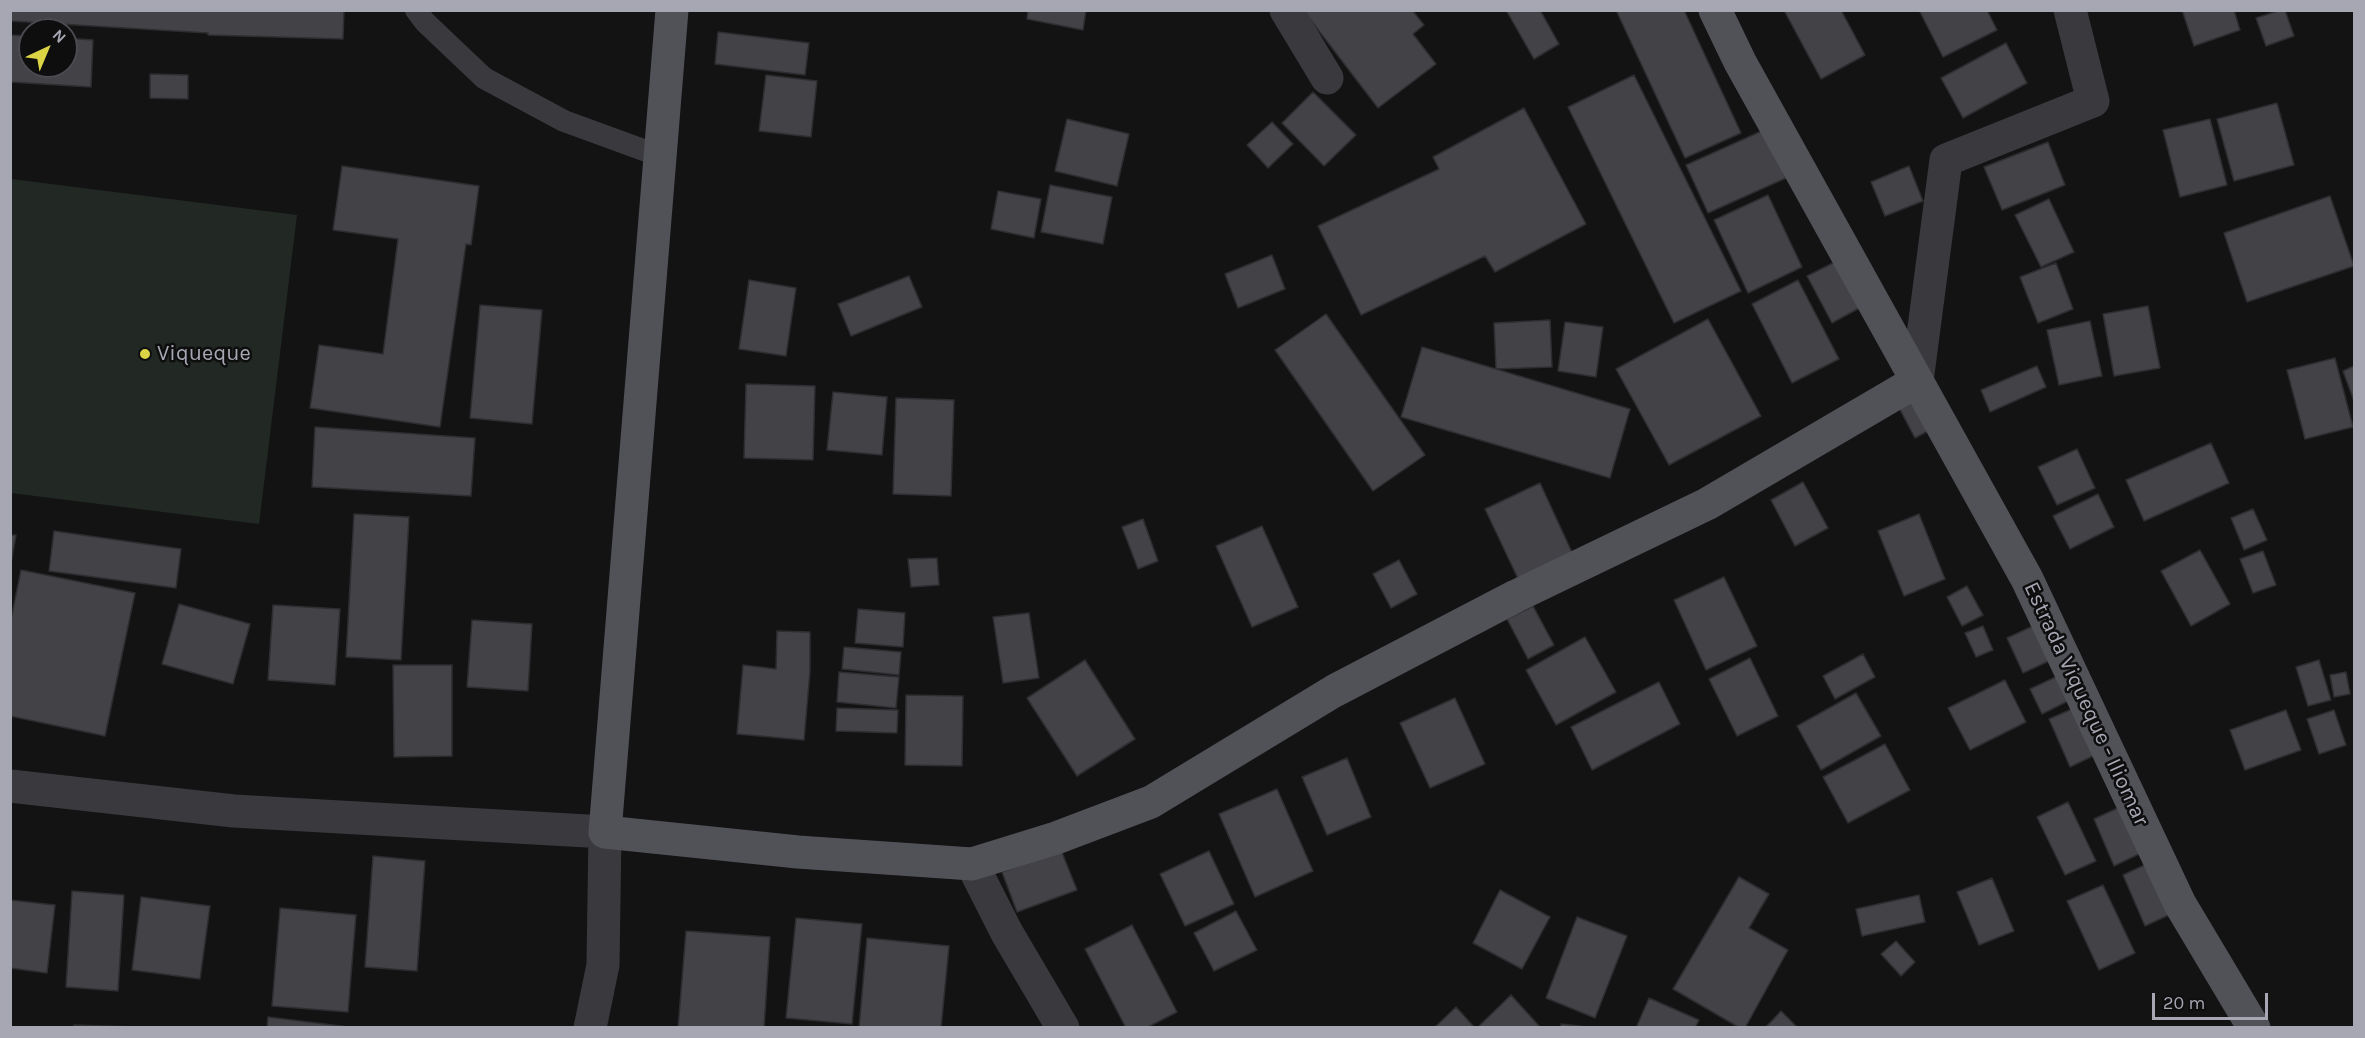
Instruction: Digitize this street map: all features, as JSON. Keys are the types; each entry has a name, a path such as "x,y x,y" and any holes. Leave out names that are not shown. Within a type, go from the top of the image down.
{"main road":[{"path":"672,10 605,832 798,852 972,864 1056,838 1150,802 1334,691 1516,596 1707,504 1917,381"},
{"name":"Estrada Viqueque - Iliomar","path":"1715,10 1740,62 2027,579 2180,904 2254,1028"}],"street":[{"path":"1286,10 1327,78"},
{"path":"1917,381 1946,160 2093,101 2070,10"},
{"path":"10,786 234,811 605,832 603,965 590,1028"},
{"path":"972,864 1007,933 1063,1028"}],"lane":[{"path":"416,10 425,22 484,78 564,121 660,156"}],"shaded area":[{"name":"Viqueque","path":"11,179 297,215 259,524 11,493"}],"building":[{"path":"10,10 344,10 343,39 208,35 208,33 78,25 78,18 18,18 18,21 10,21"},
{"path":"1028,10 1086,10 1083,30 1027,19"},
{"path":"1303,10 1412,10 1424,25 1413,34 1436,64 1378,108"},
{"path":"1506,10 1540,10 1559,44 1534,59"},
{"path":"1616,10 1684,10 1741,133 1685,158"},
{"path":"1788,10 1841,10 1865,55 1821,79 1785,12"},
{"path":"1919,10 1987,10 1997,30 1943,57"},
{"path":"2182,10 2234,10 2240,30 2194,46"},
{"path":"2285,10 2294,36 2266,46 2256,18"},
{"path":"718,32 809,43 805,75 715,64"},
{"path":"10,35 18,35 18,78 78,78 78,39 93,40 91,87 10,82"},
{"path":"2006,43 2027,83 1963,118 1941,78"},
{"path":"150,74 188,75 188,99 150,98"},
{"path":"766,75 817,81 811,137 759,131"},
{"path":"1634,75 1741,291 1674,323 1568,107"},
{"path":"1313,92 1356,135 1324,166 1282,123"},
{"path":"2277,103 2294,165 2234,181 2217,119"},
{"path":"1524,108 1586,224 1495,272 1485,256 1361,315 1318,226 1439,169 1433,157"},
{"path":"1067,119 1129,134 1117,186 1055,171"},
{"path":"2210,119 2227,185 2180,197 2163,130"},
{"path":"1272,122 1293,144 1268,168 1247,145"},
{"path":"1764,130 1786,178 1708,213 1686,165"},
{"path":"2048,142 2065,185 2002,210 1984,167"},
{"path":"342,166 479,186 471,245 466,244 440,427 310,408 319,345 383,354 398,239 333,230"},
{"path":"1909,166 1923,201 1885,216 1871,182"},
{"path":"1050,185 1112,197 1103,244 1041,232"},
{"path":"998,191 1041,199 1034,238 991,229"},
{"path":"1768,195 1802,267 1748,293 1714,220"},
{"path":"2330,196 2354,266 2247,302 2224,233"},
{"path":"2049,199 2074,252 2041,267 2015,215"},
{"path":"1272,255 1285,289 1238,308 1225,274"},
{"path":"1839,260 1863,306 1832,323 1807,276"},
{"path":"2056,263 2073,309 2038,323 2020,277"},
{"path":"909,276 922,307 851,336 838,304"},
{"path":"749,280 796,288 786,356 739,349"},
{"path":"1798,280 1839,359 1792,383 1752,304"},
{"path":"480,305 542,310 532,424 470,418"},
{"path":"2148,306 2160,368 2114,376 2103,314"},
{"path":"1326,314 1425,455 1373,491 1275,350"},
{"path":"1708,319 1761,416 1669,465 1616,369"},
{"path":"1550,320 1552,367 1496,369 1494,323"},
{"path":"2090,321 2102,376 2059,385 2047,330"},
{"path":"1565,322 1603,327 1596,377 1558,371"},
{"path":"1422,347 1630,409 1610,478 1401,417"},
{"path":"2335,358 2353,427 2305,439 2287,370"},
{"path":"2037,366 2046,387 1990,412 1981,390"},
{"path":"2354,366 2354,401 2343,371"},
{"path":"746,384 815,386 813,460 744,458"},
{"path":"833,392 887,397 882,455 827,450"},
{"path":"1916,394 1935,427 1915,438 1897,404"},
{"path":"896,398 954,400 951,496 893,494"},
{"path":"315,427 475,438 471,496 312,487"},
{"path":"2211,443 2229,483 2144,521 2126,480"},
{"path":"2077,449 2095,488 2057,505 2038,467"},
{"path":"1803,482 1828,528 1795,546 1771,500"},
{"path":"1540,483 1576,561 1522,587 1485,509"},
{"path":"2098,494 2114,527 2070,549 2053,516"},
{"path":"2253,509 2267,540 2244,550 2231,518"},
{"path":"354,514 409,517 401,660 346,657"},
{"path":"1919,514 1945,579 1904,596 1878,531"},
{"path":"1143,519 1158,561 1138,569 1122,527"},
{"path":"1262,526 1298,607 1252,627 1216,546"},
{"path":"54,531 181,549 176,588 49,571"},
{"path":"10,535 16,535 10,569"},
{"path":"2200,550 2230,604 2191,626 2161,571"},
{"path":"2263,551 2276,585 2253,593 2240,559"},
{"path":"937,558 939,585 911,587 908,559"},
{"path":"1399,560 1417,594 1391,608 1373,574"},
{"path":"21,570 135,593 105,736 10,716 10,624"},
{"path":"1724,577 1757,646 1706,670 1674,600"},
{"path":"1967,586 1983,615 1962,626 1947,597"},
{"path":"179,604 250,624 233,684 162,664"},
{"path":"273,605 340,609 335,685 268,680"},
{"path":"1533,606 1554,645 1528,659 1507,619"},
{"path":"858,609 905,613 903,647 855,643"},
{"path":"1029,613 1039,678 1003,683 993,617"},
{"path":"472,620 532,624 528,691 467,687"},
{"path":"1983,626 1993,650 1976,657 1965,633"},
{"path":"2033,626 2049,661 2023,673 2007,638"},
{"path":"777,631 810,632 810,671 804,740 737,734 743,665 776,669"},
{"path":"1585,637 1616,692 1556,725 1526,670"},
{"path":"844,647 901,652 899,675 842,669"},
{"path":"1863,654 1875,677 1835,699 1823,676"},
{"path":"1750,658 1778,716 1737,736 1709,679"},
{"path":"1085,660 1135,739 1077,776 1027,698"},
{"path":"2319,660 2331,700 2308,706 2296,667"},
{"path":"393,665 452,665 452,756 394,757"},
{"path":"839,672 899,677 896,708 837,702"},
{"path":"2346,672 2350,694 2334,697 2330,675"},
{"path":"2060,675 2072,699 2042,714 2030,689"},
{"path":"2005,680 2026,722 1970,750 1948,708"},
{"path":"1659,682 1680,724 1592,770 1571,727"},
{"path":"1856,693 1881,736 1821,770 1797,726"},
{"path":"906,695 963,696 962,766 905,765"},
{"path":"1455,698 1485,764 1430,788 1400,723"},
{"path":"837,708 898,710 897,733 836,731"},
{"path":"2072,709 2093,756 2070,767 2049,719"},
{"path":"2286,710 2301,750 2245,770 2230,730"},
{"path":"2334,710 2346,745 2319,754 2307,719"},
{"path":"1885,744 1910,790 1848,823 1823,777"},
{"path":"1347,758 1371,817 1327,835 1302,777"},
{"path":"1277,789 1313,871 1255,897 1219,814"},
{"path":"2068,802 2096,861 2065,875 2037,817"},
{"path":"2120,807 2141,853 2114,866 2094,819"},
{"path":"1061,850 1077,890 1017,912 1002,872"},
{"path":"1209,851 1234,904 1185,926 1160,874"},
{"path":"373,856 425,861 417,971 365,967"},
{"path":"2149,863 2171,914 2145,926 2123,875"},
{"path":"1739,877 1769,894 1749,928 1788,950 1745,1028 1740,1028 1673,989"},
{"path":"1992,878 2014,931 1979,945 1957,892"},
{"path":"2103,885 2135,953 2099,970 2067,901"},
{"path":"1500,890 1550,917 1522,969 1473,943"},
{"path":"72,891 124,895 118,991 66,987"},
{"path":"1919,895 1925,922 1862,936 1856,909"},
{"path":"141,897 210,906 200,979 132,970"},
{"path":"10,900 55,905 47,973 10,968"},
{"path":"280,908 356,915 348,1012 272,1006"},
{"path":"1236,911 1257,950 1214,971 1194,933"},
{"path":"1577,917 1627,936 1595,1018 1546,998"},
{"path":"796,918 862,924 852,1024 786,1018"},
{"path":"1132,925 1177,1012 1146,1028 1126,1028 1085,949"},
{"path":"686,931 770,937 764,1028 678,1028"},
{"path":"867,938 949,946 941,1028 859,1028"},
{"path":"1896,941 1915,962 1901,976 1881,954"},
{"path":"1511,995 1541,1028 1477,1028"},
{"path":"1649,998 1699,1020 1695,1028 1636,1028"},
{"path":"1456,1007 1475,1028 1434,1028"},
{"path":"1781,1011 1798,1028 1765,1028"},
{"path":"268,1017 357,1028 267,1028"},
{"path":"1561,1024 1597,1028 1561,1028"},
{"path":"74,1025 137,1027 137,1028 74,1028"}],"place":[{"name":"Viqueque","path":"145,354"}]}
